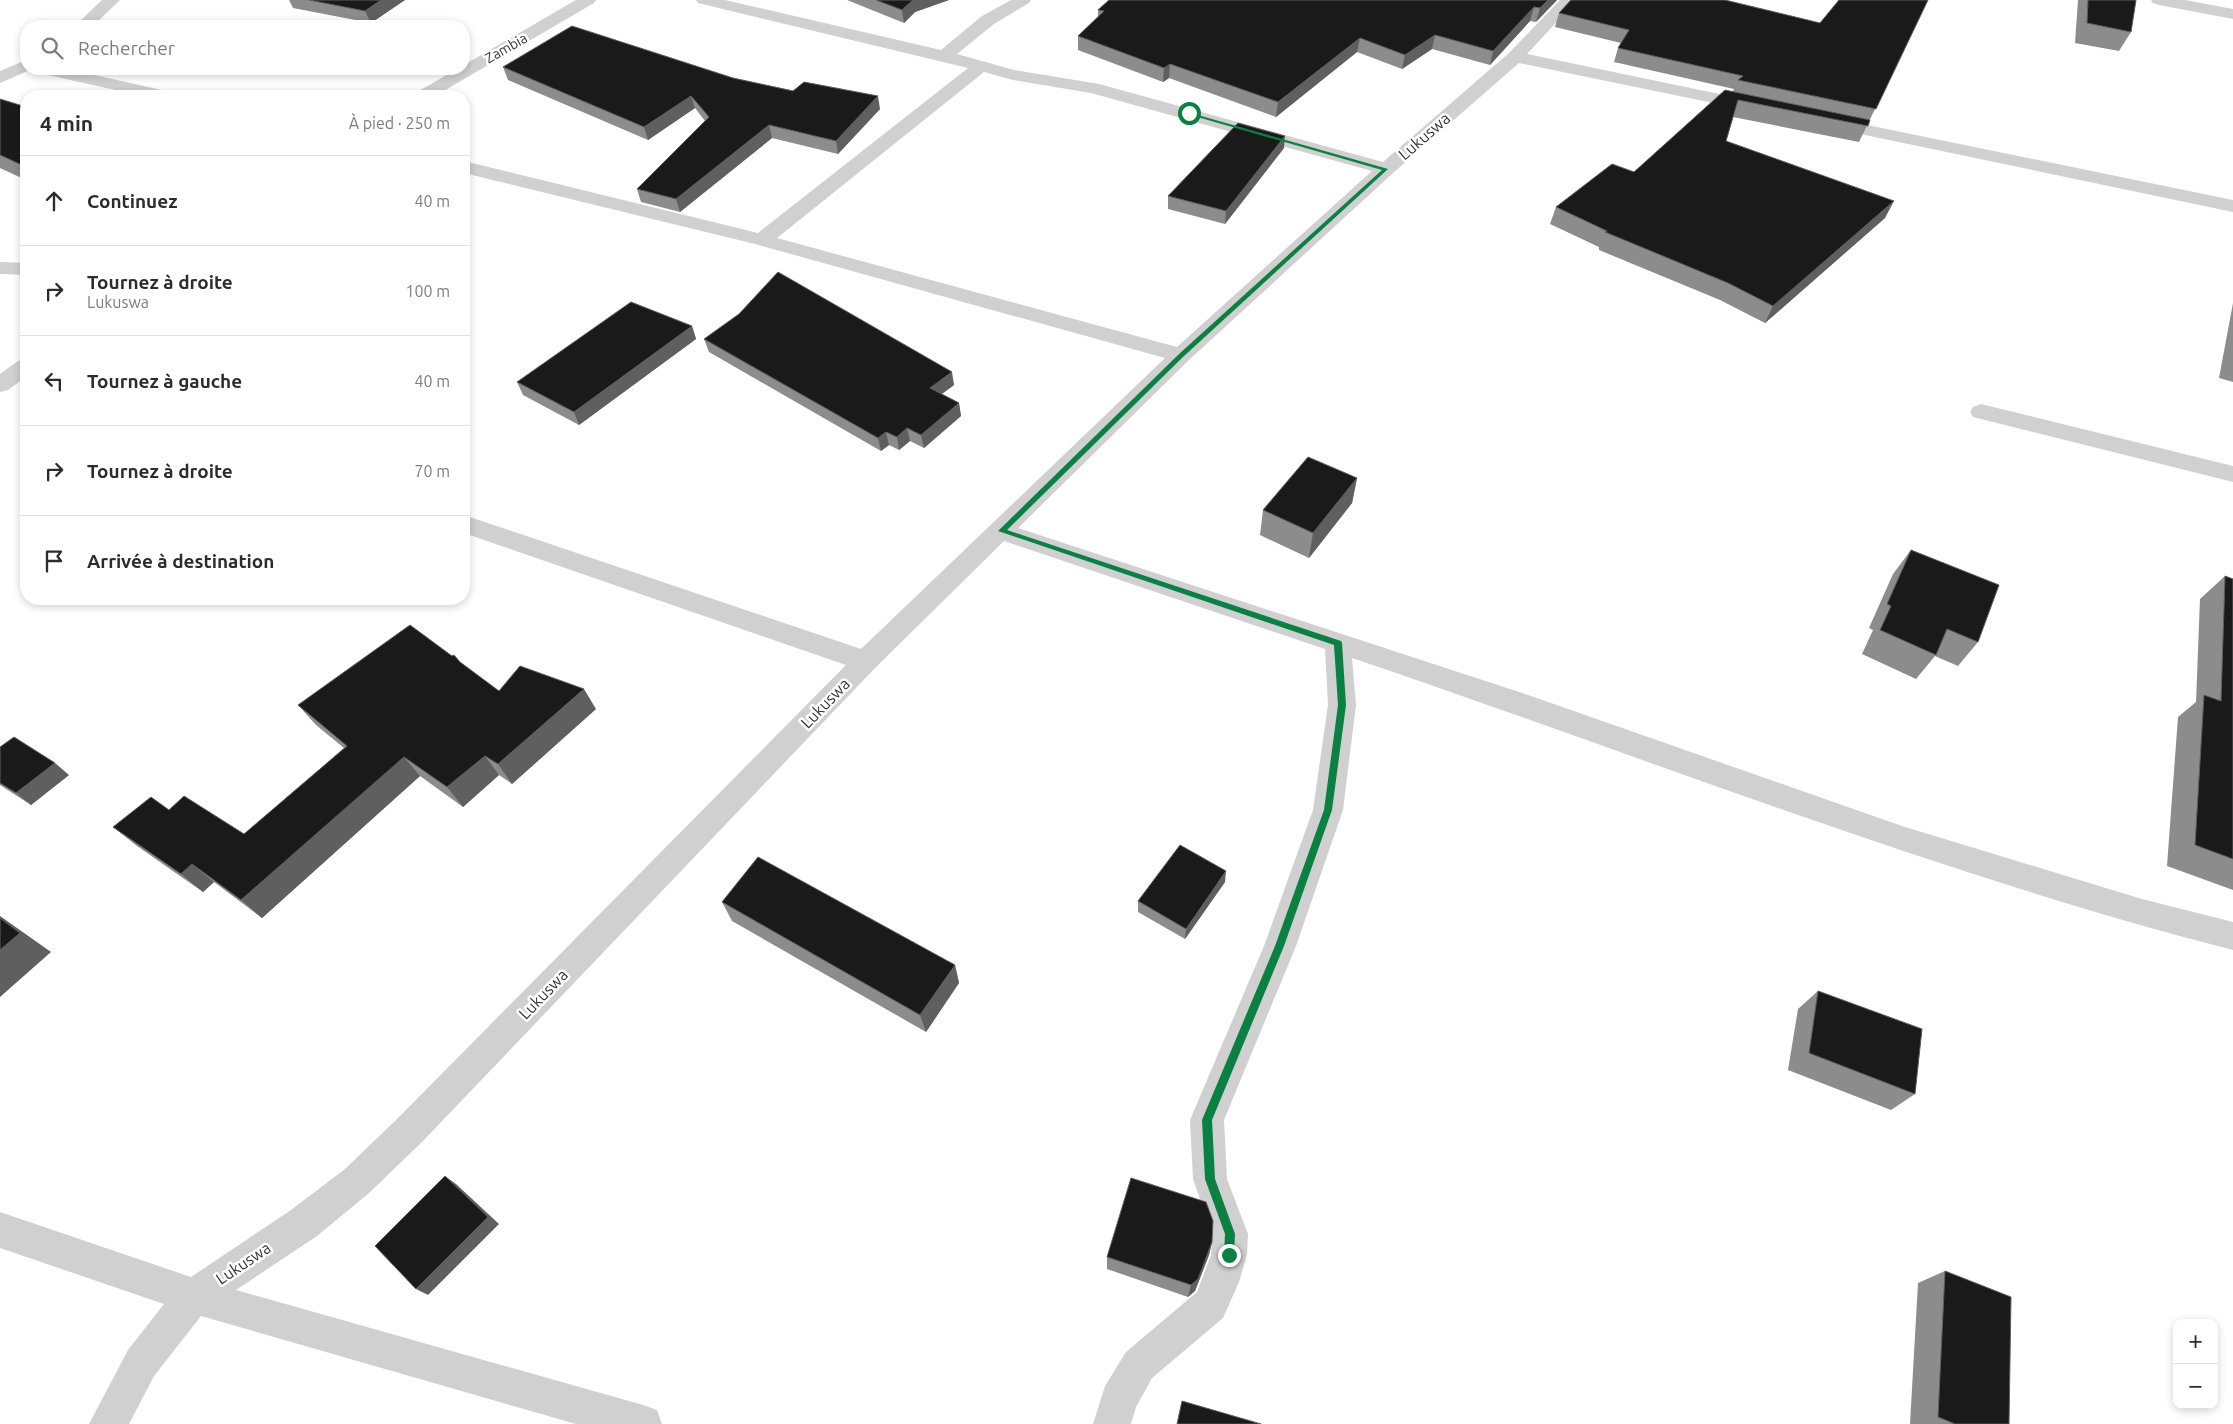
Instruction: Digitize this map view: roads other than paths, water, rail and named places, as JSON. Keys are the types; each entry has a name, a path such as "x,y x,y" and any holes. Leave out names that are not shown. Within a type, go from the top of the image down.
{"street":[{"path":"90,20 112,0"},
{"name":"Zambia","path":"470,69 588,0"},
{"path":"704,0 944,56 1013,75 1092,88 1386,169"},
{"path":"944,56 988,20 1023,0"},
{"name":"Lukuswa","path":"108,1424 141,1363 194,1296 304,1223 357,1181 417,1123 866,661 1181,355 1386,169 1515,57 1569,0"},
{"path":"2159,0 2233,14"},
{"path":"1515,57 1768,109"},
{"path":"0,59 20,64"},
{"path":"762,240 980,67"},
{"path":"0,78 20,68"},
{"path":"72,75 138,90"},
{"name":"Zambia","path":"433,90 459,75"},
{"path":"1806,117 2233,206"},
{"path":"470,168 762,240 1181,355"},
{"path":"0,268 20,269"},
{"path":"0,385 20,373"},
{"path":"1981,412 2233,474"},
{"path":"470,526 866,661"},
{"path":"1001,531 1521,704 1902,839 2142,914 2233,936"},
{"path":"1112,1424 1119,1400 1139,1364 1197,1318 1210,1305 1221,1282 1229,1255 1230,1234 1210,1179 1207,1120 1280,946 1328,810 1342,705 1338,643"},
{"path":"0,1230 194,1296 643,1424"}]}
